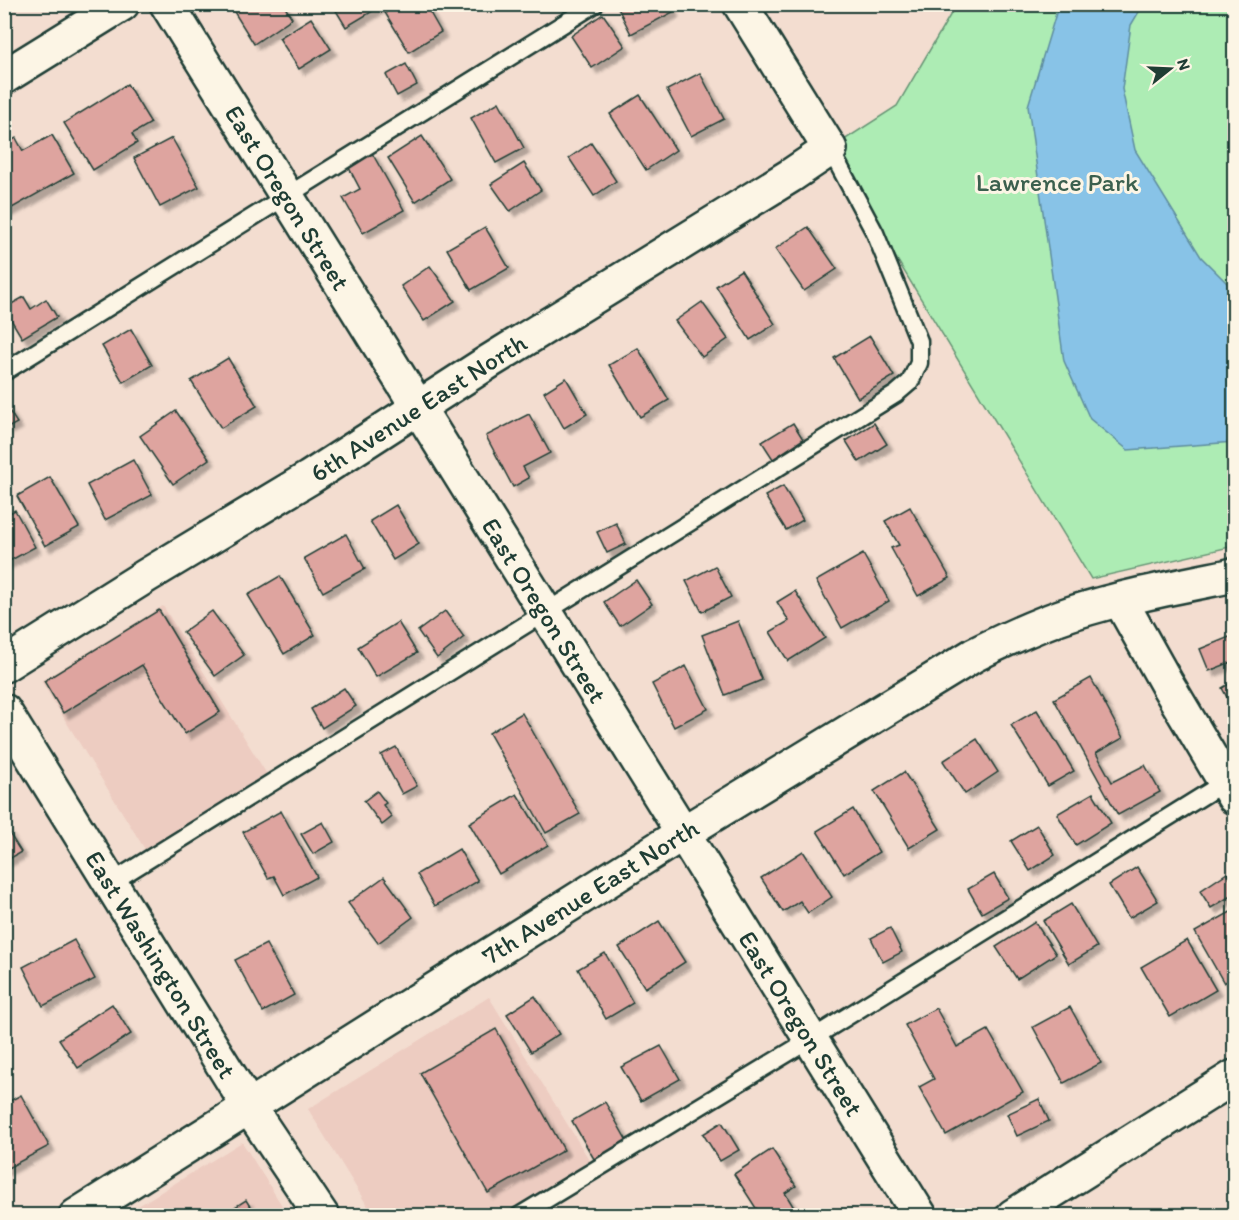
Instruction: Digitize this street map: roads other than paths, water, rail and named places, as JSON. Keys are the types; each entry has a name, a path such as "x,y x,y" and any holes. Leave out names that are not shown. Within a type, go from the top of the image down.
{"street":[{"path":"4,77 122,4"},
{"name":"East Oregon Street","path":"167,4 920,1215"},
{"path":"740,4 830,149"},
{"name":"6th Avenue East North","path":"4,664 156,569 309,478 490,361 830,149"},
{"name":"7th Avenue East North","path":"76,1215 683,833 974,655 1022,632 1072,613 1234,575"},
{"path":"1120,600 1230,790"},
{"name":"East Washington Street","path":"4,711 112,882 249,1107 322,1215"},
{"path":"1013,1215 1234,1077"}],"lane":[{"path":"4,372 594,4"},
{"path":"112,882 896,394 910,382 919,363 919,341 875,233 830,149"},
{"path":"519,1215 1230,790"}],"water":[{"path":"1060,5 1143,5 1131,25 1122,89 1135,150 1201,257 1234,290 1234,442 1128,450 1090,419 1064,361 1028,106"}],"park label":[{"name":"Lawrence Park","path":"1057,182"}]}
